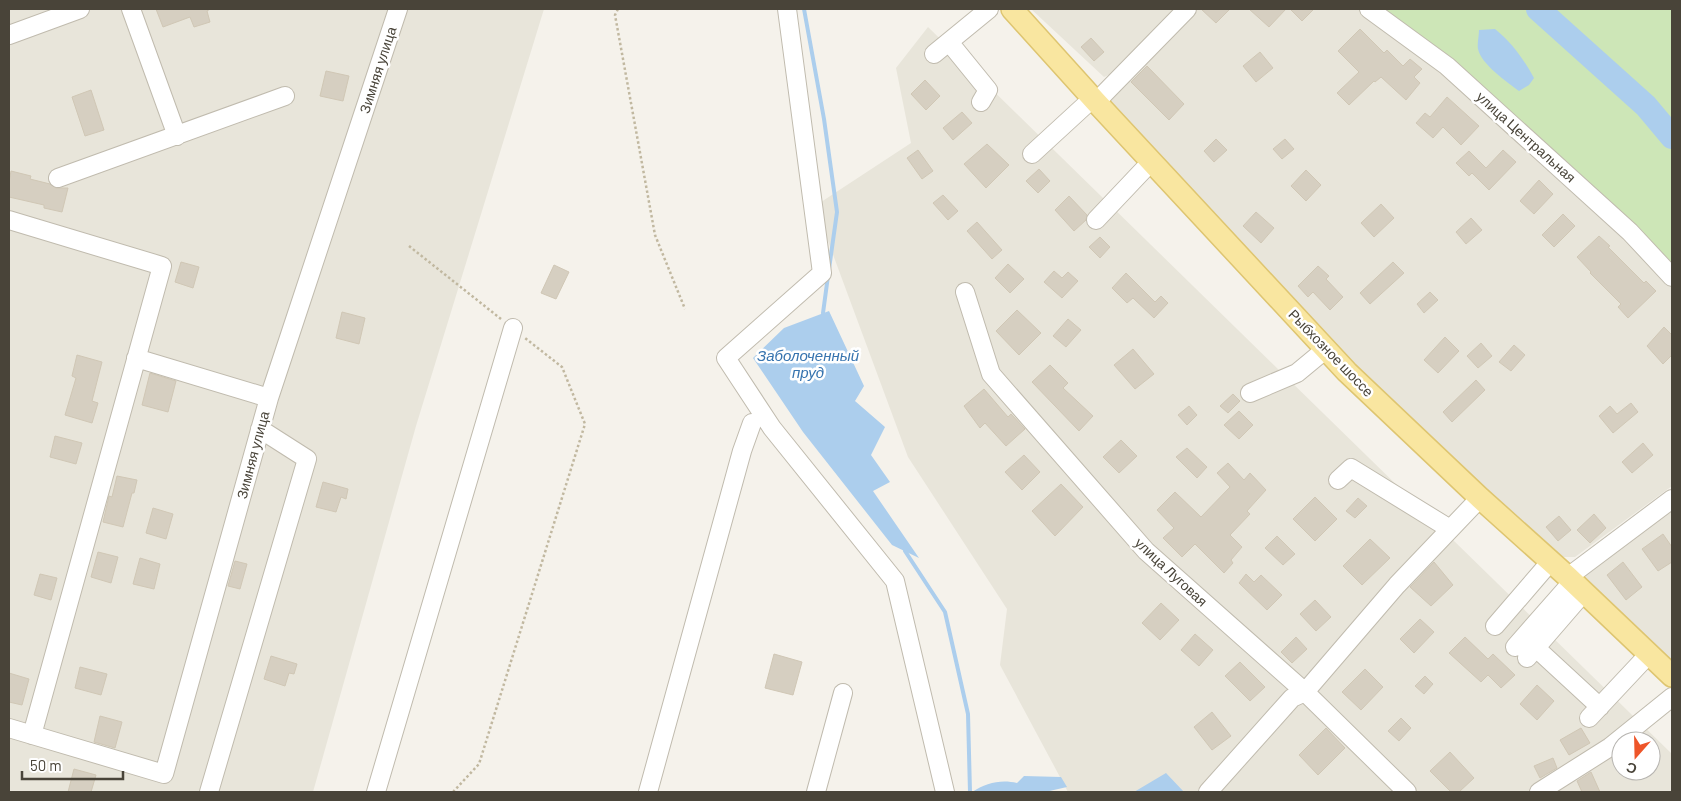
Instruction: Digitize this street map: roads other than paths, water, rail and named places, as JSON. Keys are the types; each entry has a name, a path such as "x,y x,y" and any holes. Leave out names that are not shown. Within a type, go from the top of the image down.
{"main road":[{"name":"Рыбхозное шоссе","path":"1012,9 1347,372 1480,498 1575,583 1672,676"}],"street":[{"path":"9,35 80,9"},
{"path":"131,9 177,136"},
{"name":"Зимняя улица","path":"9,728 164,774 269,398 398,9"},
{"path":"787,9 822,273 726,358 772,428 895,581 945,792"},
{"path":"934,54 989,9"},
{"path":"1032,154 1094,100 1188,9"},
{"name":"улица Центральная","path":"1369,9 1447,66 1630,232 1672,277"},
{"path":"948,42 959,68 988,90 981,102"},
{"path":"58,178 285,96"},
{"path":"1096,220 1149,164"},
{"path":"9,220 162,266 32,735"},
{"name":"улица Луговая","path":"965,292 991,374 1146,551 1305,692 1407,792"},
{"path":"376,792 513,328"},
{"path":"1250,393 1297,373 1326,349"},
{"path":"136,358 269,398"},
{"path":"648,792 742,451 752,423"},
{"path":"209,792 307,459 260,430"},
{"path":"1338,480 1351,468 1450,530"},
{"path":"1208,792 1292,698 1305,692 1398,585 1480,498"},
{"path":"1525,648 1575,583 1672,499"},
{"path":"1551,561 1498,623 1594,713 1649,654"},
{"path":"816,792 843,693"},
{"path":"1539,792 1610,747 1672,697"}],"water":[{"path":"1495,29 1517,51 1534,78 1529,85 1519,91 1495,72 1480,55 1478,47 1479,30"},
{"name":"Заболоченный пруд","path":"829,311 864,386 855,401 885,427 871,455 890,482 873,491 919,558 892,545 803,432 753,358 784,328"},
{"path":"1166,773 1184,792 1134,792"},
{"path":"1024,776 1061,777 1067,787 1045,792 972,792 994,783 1005,781 1017,783"}],"waterway":[{"path":"804,9 824,119 837,212 829,269"},
{"path":"1538,9 1646,106 1672,137"},
{"path":"823,313 828,276"},
{"path":"905,551 945,612 968,714 970,792"}]}
